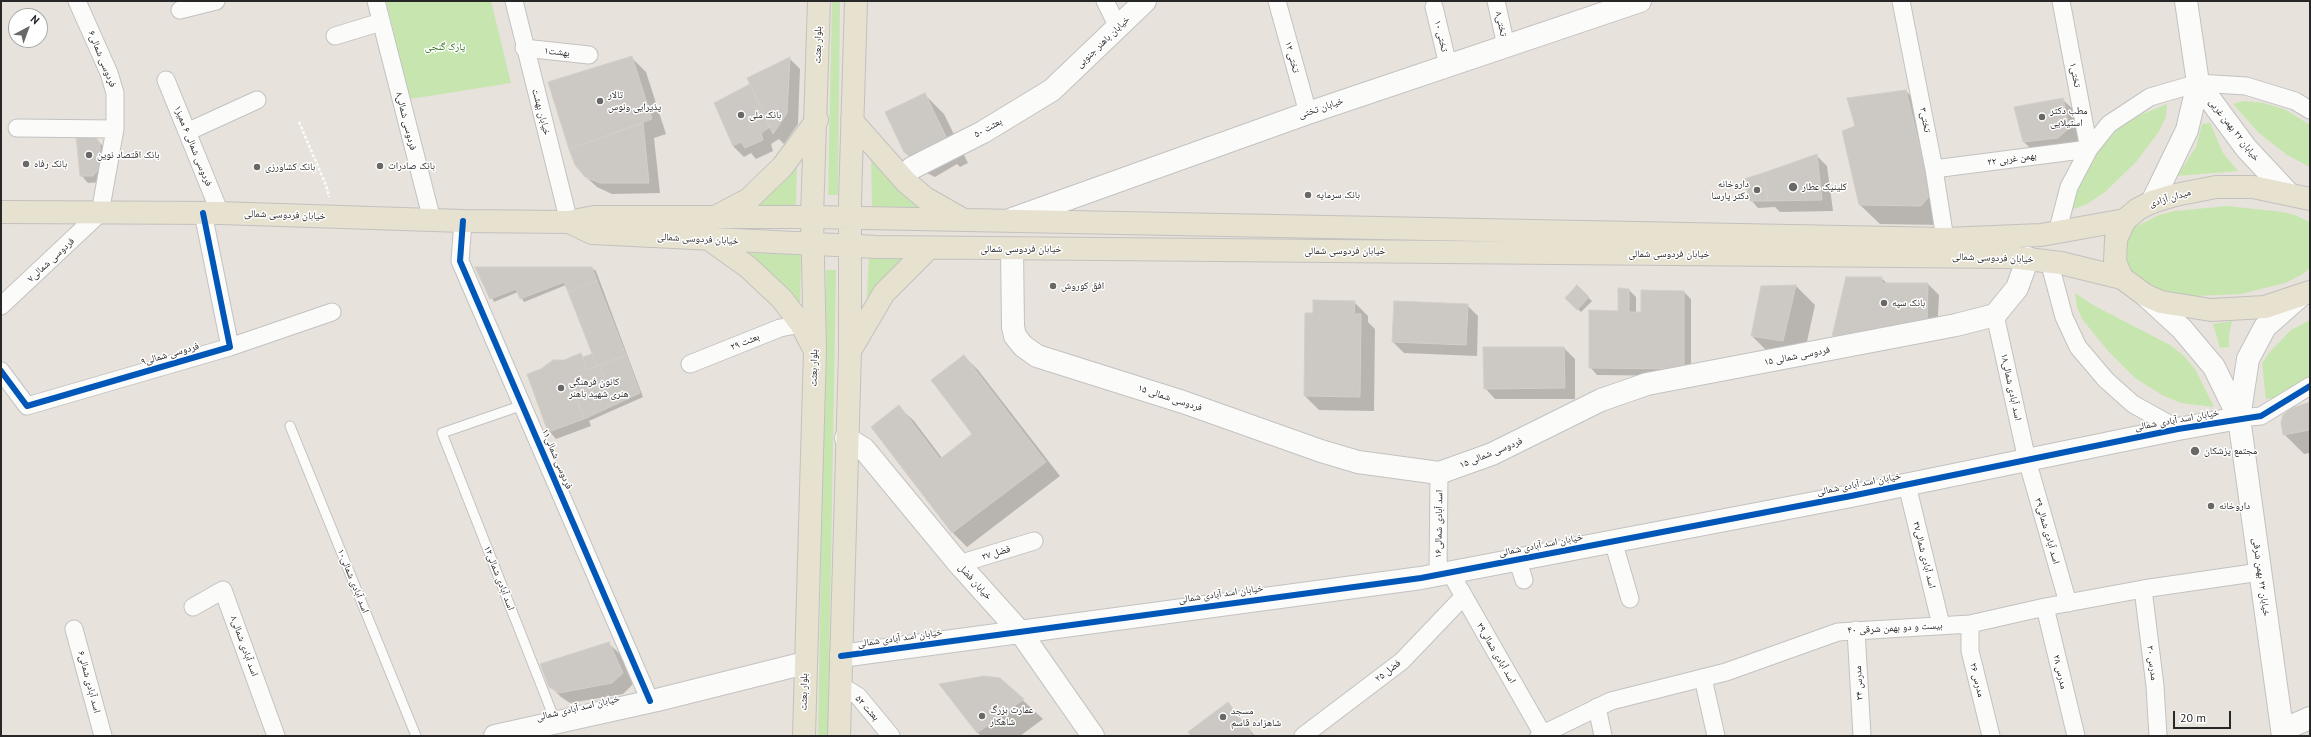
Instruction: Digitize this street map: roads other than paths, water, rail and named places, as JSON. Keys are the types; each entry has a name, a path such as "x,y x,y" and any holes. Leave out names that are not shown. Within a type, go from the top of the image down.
{"main road":[{"name":"بلوار بعثت","path":"804,736 815,350 812,217 817,120 819,1"},
{"path":"839,736 850,351 850,218 856,1"},
{"path":"716,217 749,199 783,166 817,120"},
{"path":"852,121 906,182 925,198 965,221"},
{"name":"میدان آزادی","path":"2122,278 2115,262 2116,239 2125,220 2138,209 2152,202 2176,195 2216,187 2254,187 2288,193 2310,199"},
{"name":"خیابان فردوسی شمالی","path":"1,212 211,213 463,222 569,222 594,217 812,217 1005,222 1944,239 1996,238 2057,233 2125,220"},
{"name":"خیابان فردوسی شمالی","path":"569,222 592,233 850,246 2038,260 2122,278"},
{"path":"710,240 748,267 782,299 801,324 815,350"},
{"path":"850,351 884,293 929,248"},
{"path":"2122,278 2145,295 2161,302 2210,310 2265,307 2304,294"},
{"path":"813,424 847,431"}],"street":[{"name":"فردوسی شمالی۶","path":"77,1 109,73 115,93 115,129 100,213"},
{"path":"180,10 216,1"},
{"name":"فردوسی شمالی۸","path":"376,1 432,220"},
{"name":"خیابان بهشت","path":"514,1 524,48 569,222"},
{"path":"1105,1 1118,27"},
{"name":"خیابان باهنر جنوبی","path":"1062,82 1145,1"},
{"name":"تختی ۱۲","path":"1277,1 1308,113"},
{"name":"تختی۸","path":"1496,1 1506,46"},
{"name":"تختی۳","path":"1901,1 1934,169 1944,239"},
{"name":"تختی۱","path":"2061,1 2089,149"},
{"name":"خیابان ۲۲ بهمن غربی","path":"2152,202 2187,130 2198,83 2186,1"},
{"name":"خیابان تختی","path":"1005,222 1308,113 1635,2"},
{"name":"تختی ۱۰","path":"1434,7 1448,65"},
{"path":"335,36 381,22"},
{"name":"بهشت۱","path":"524,48 589,55"},
{"name":"فردوسی شمالی ۶ ممیز۱","path":"166,80 187,132 211,213"},
{"name":"بعثت ۵۰","path":"912,168 1016,113 1062,82"},
{"path":"2057,233 2069,187 2089,149 2109,124 2150,98 2198,83 2246,86 2294,101 2310,110"},
{"name":"خیابان ۲۲ بهمن غربی","path":"2198,83 2246,148 2288,193"},
{"path":"187,132 257,100"},
{"path":"17,128 115,129"},
{"name":"۲۲ بهمن غربی","path":"1934,169 2089,149"},
{"name":"فردوسی شمالی۷","path":"1,306 100,213"},
{"path":"211,213 230,347 332,312"},
{"name":"فردوسی شمالی۱۱","path":"463,222 460,261 650,701"},
{"name":"فردوسی شمالی ۱۵","path":"1012,248 1013,327 1015,336 1023,346 1037,356 1183,402 1343,457 1364,463 1439,473 1492,454 1601,400 1647,384 1956,325 1995,315"},
{"path":"1995,315 2038,260 2078,347 2106,380 2133,404 2178,429"},
{"name":"خیابان ۲۲ بهمن شرقی","path":"2283,733 2239,418 2248,359 2265,327 2304,294"},
{"name":"خیابان ۲۲ بهمن شرقی","path":"2145,295 2182,329 2214,367 2239,418"},
{"name":"اسد آبادی شمالی۱۸","path":"1995,315 2026,460"},
{"name":"بعثت ۲۹","path":"690,364 780,328 801,324"},
{"name":"فردوسی شمالی۹","path":"1,371 27,406 230,347"},
{"path":"2239,418 2262,416 2310,386"},
{"name":"خیابان اسد آبادی شمالی","path":"841,656 1021,633 1086,622 1444,573 1907,485 2178,429 2239,418"},
{"name":"خیابان فضل","path":"847,431 864,449 959,564 1021,633 1093,736"},
{"name":"اسد آبادی شمالی۳۹","path":"2026,460 2068,603"},
{"name":"اسد آبادی شمالی۱۶","path":"1439,473 1444,573"},
{"name":"اسد آبادی شمالی۳۷","path":"1907,485 1941,626"},
{"name":"فضل ۲۷","path":"959,564 1034,541"},
{"path":"1613,541 1630,599"},
{"path":"1517,559 1524,580"},
{"name":"بیست و دو بهمن شرقی ۴۰","path":"1541,734 1610,701 1726,672 1838,632 1970,624 2045,607 2260,572"},
{"name":"اسد آبادی شمالی۲۹","path":"1444,573 1464,596 1541,734"},
{"name":"اسد آبادی شمالی۸","path":"192,607 223,590 276,736"},
{"name":"مدرس ۳۰","path":"2143,590 2156,686 2158,736"},
{"name":"فضل ۲۵","path":"1303,736 1402,661 1464,596"},
{"name":"مدرس ۲۸","path":"2045,607 2076,736"},
{"name":"مدرس ۲۶","path":"1970,624 1970,651 1991,736"},
{"name":"اسد آبادی شمالی۶","path":"74,629 103,736"},
{"name":"مدرس ۲۴","path":"1856,630 1862,736"},
{"name":"خیابان اسد آبادی شمالی","path":"495,736 558,730 650,701 805,663"},
{"path":"1703,678 1716,736"},
{"name":"بعثت ۵۲","path":"840,685 858,696 891,736"},
{"path":"1597,707 1603,736"},
{"path":"2283,733 2310,718"}],"lane":[{"name":"اسد آبادی شمالی۱۲","path":"523,405 442,433 558,730"},
{"name":"اسد آبادی شمالی۱۰","path":"290,426 416,736"}],"place":[{"name":"تالار پذیرایی ونوس","path":"600,101"},
{"name":"بانک ملی","path":"741,115"},
{"name":"مطب دکتر استیلایی","path":"2042,117"},
{"name":"بانک اقتصاد نوین","path":"89,155"},
{"name":"بانک رفاه","path":"26,164"},
{"name":"بانک صادرات","path":"380,166"},
{"name":"بانک کشاورزی","path":"257,167"},
{"name":"کلینیک عطار","path":"1793,187"},
{"name":"داروخانه دکتر پارسا","path":"1757,190"},
{"name":"بانک سرمایه","path":"1308,195"},
{"name":"افق کوروش","path":"1053,286"},
{"name":"بانک سپه","path":"1884,303"},
{"name":"کانون فرهنگی هنری شهید باهنر","path":"561,388"},
{"name":"مجتمع پزشکان","path":"2195,451"},
{"name":"داروخانه","path":"2211,506"},
{"name":"عمارت بزرگ شاهکار","path":"982,716"},
{"name":"مسجد شاهزاده قاسم","path":"1223,717"}],"park label":[{"name":"پارک گنجی","path":"445,47"}]}
